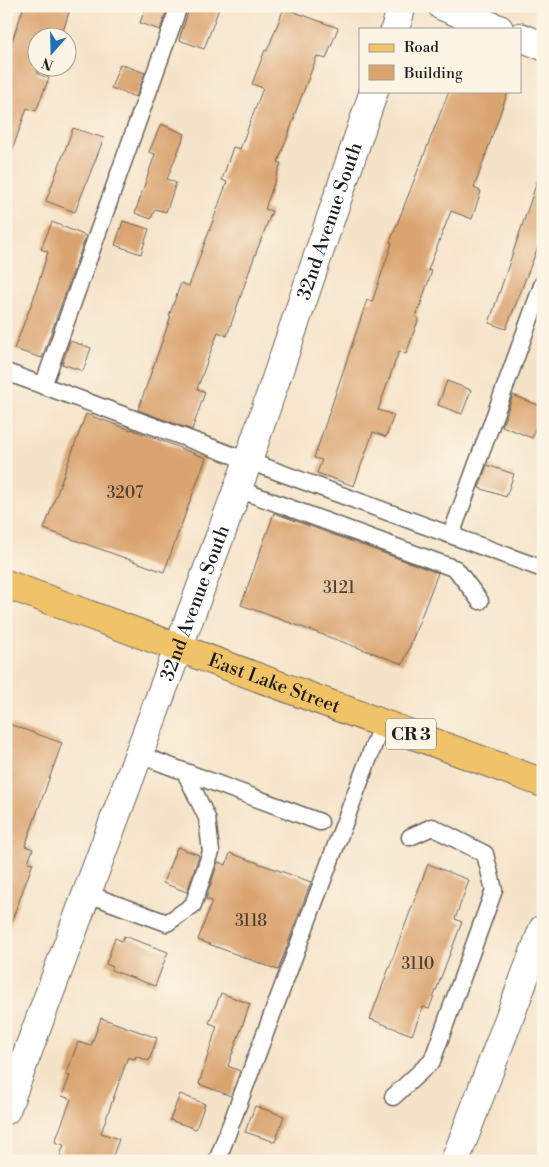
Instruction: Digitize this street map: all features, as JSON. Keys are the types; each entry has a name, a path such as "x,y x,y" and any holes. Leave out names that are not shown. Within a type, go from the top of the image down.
{"main road":[{"name":"East Lake Street","path":"6,584 543,783"}],"street":[{"path":"395,28 402,6"},
{"path":"442,6 497,28"},
{"path":"522,38 543,46"},
{"name":"32nd Avenue South","path":"6,1110 238,489 374,92"},
{"path":"455,1161 537,960 543,929"}],"lane":[{"path":"43,386 180,6"},
{"path":"451,535 543,284"},
{"path":"6,372 543,569"},
{"path":"238,489 456,569 480,601"},
{"path":"216,1161 382,723"},
{"path":"140,755 320,822"},
{"path":"88,894 167,922 193,905 211,852 208,818 185,772"},
{"path":"393,1097 432,1060 494,890 485,854 432,827 410,837"}],"building":[{"path":"24,6 71,6 64,28 28,28 28,78 49,78 36,111 27,108 9,159 6,158 6,59"},
{"path":"146,6 168,6 160,30 140,23"},
{"path":"190,6 220,6 204,49 179,40"},
{"path":"284,8 338,28 326,59 317,56 294,116 278,162 281,163 265,209 272,211 227,336 218,332 197,389 205,392 192,430 138,410 181,283 189,286 227,182 222,180 233,147 240,149 263,88 252,84"},
{"path":"120,64 145,73 136,97 111,88"},
{"path":"449,92 508,92 474,188 481,191 472,219 451,211 428,270 432,271 416,317 419,318 406,354 399,351 378,410 394,415 386,437 373,432 354,486 317,473 322,460 314,458 367,300 372,302 392,243 390,242"},
{"path":"161,124 185,134 167,179 176,183 166,212 155,209 151,219 135,213 155,154 149,152"},
{"path":"73,128 104,138 75,212 46,201"},
{"path":"539,176 543,176 543,249 538,247 506,329 489,323"},
{"path":"123,221 149,229 141,254 115,245"},
{"path":"52,222 86,236 42,358 14,349 33,300 48,252 41,249"},
{"path":"70,341 91,348 83,371 62,364"},
{"path":"447,381 471,390 462,414 438,405"},
{"path":"513,395 543,407 532,438 502,426"},
{"path":"86,414 206,458 164,572 44,529"},
{"path":"487,465 514,474 506,497 479,488"},
{"path":"274,513 438,573 403,664 241,605"},
{"path":"6,723 62,743 25,846 33,849 28,862 33,863 9,928 6,928"},
{"path":"177,847 199,855 187,892 163,883"},
{"path":"230,853 311,882 278,970 198,940 212,901 206,899 218,862 226,865"},
{"path":"428,864 469,880 455,919 462,922 429,1009 423,1007 412,1035 370,1019"},
{"path":"124,936 168,952 155,986 111,970 113,967 106,964 115,938 122,941"},
{"path":"221,993 250,1004 228,1066 240,1071 231,1096 199,1084 217,1026 209,1023"},
{"path":"101,1018 157,1038 149,1061 136,1056 135,1059 128,1057 101,1133 119,1139 111,1161 58,1161 64,1145 55,1142 71,1099 62,1096 70,1076 66,1075 78,1042 91,1046"},
{"path":"180,1094 205,1104 196,1129 170,1120"},
{"path":"255,1106 284,1116 275,1142 245,1132"}]}
